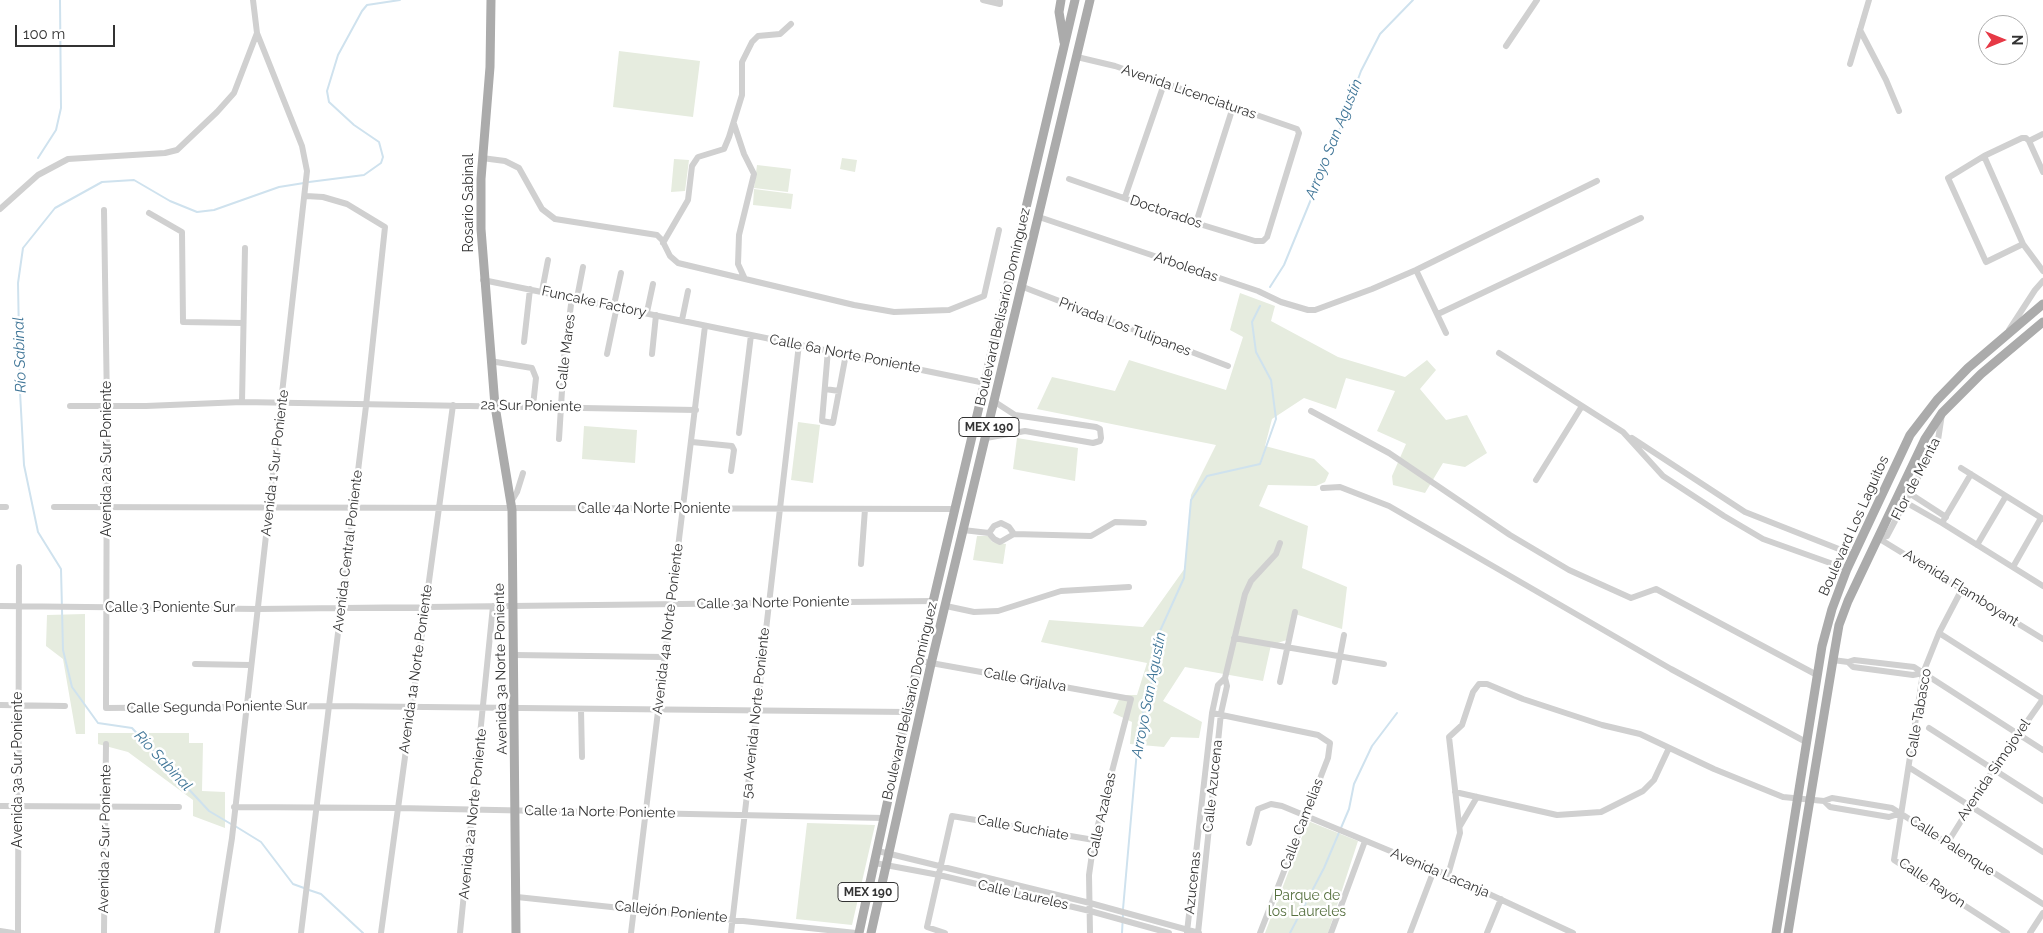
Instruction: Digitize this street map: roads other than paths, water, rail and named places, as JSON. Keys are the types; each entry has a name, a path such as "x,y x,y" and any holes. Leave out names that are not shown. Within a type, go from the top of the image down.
{"main road":[{"name":"Rosario Sabinal","path":"491,0 490,67 482,158 481,229 483,280 495,406"},
{"path":"1061,0 1059,12 1064,48"},
{"name":"Boulevard Belisario Domínguez","path":"878,851 907,712 1075,0"},
{"name":"Boulevard Belisario Domínguez","path":"889,854 963,530 1023,287 1090,0"},
{"path":"1061,63 1074,66"},
{"name":"Boulevard Los Laguitos","path":"1776,933 1822,646 1832,609 1847,569 1910,435 1937,400 1968,368 2043,304"},
{"name":"Boulevard Los Laguitos","path":"1788,933 1839,625 1848,601 1925,439 1942,413 1967,387 2043,322"},
{"name":"Avenida 3a Norte Poniente","path":"495,406 512,506 516,933"},
{"name":"MEX 190","path":"858,933 878,851"},
{"name":"MEX 190","path":"871,933 889,854"}],"street":[{"name":"Avenida 1 Sur Poniente","path":"217,933 232,838 250,665 308,171 302,146 257,33 254,0"},
{"path":"984,0 1000,2"},
{"path":"1506,46 1537,0"},
{"path":"1850,64 1868,0"},
{"path":"663,243 688,200 692,166 698,157 724,149 734,124 744,86 742,62 752,42 758,36 780,34 791,24"},
{"path":"1860,30 1886,80 1899,111"},
{"path":"0,209 38,175 68,159 165,153 177,150 234,93 257,33"},
{"name":"Avenida Licenciaturas","path":"1076,57 1115,66 1297,129 1300,133 1266,237 1263,241"},
{"path":"1125,197 1164,84"},
{"path":"1196,223 1233,107"},
{"path":"734,124 754,174 739,235 738,264 744,277"},
{"path":"2030,141 2043,134"},
{"path":"2023,244 1986,262 1948,178 1984,156 2022,138 2030,141 2043,172"},
{"path":"1984,156 2023,244 2043,271"},
{"path":"482,158 505,161 519,168 542,208 555,219 657,235 670,256 678,263 744,277 854,305 894,312 949,310 984,296 999,230"},
{"name":"Doctorados","path":"1069,179 1196,223 1255,241 1263,241"},
{"name":"Arboledas","path":"1039,217 1308,310 1322,307 1372,289 1416,270 1597,181"},
{"name":"Avenida Central Poniente","path":"301,933 366,406 385,227 347,204 306,194"},
{"name":"Avenida 2a Sur Poniente","path":"104,210 107,406 106,708"},
{"path":"149,212 182,232 183,322 243,323"},
{"path":"1438,314 1642,218"},
{"path":"242,402 245,248"},
{"path":"542,291 548,260"},
{"name":"Calle Mares","path":"559,439 560,406 575,297 583,268"},
{"path":"1416,270 1446,333"},
{"path":"607,354 621,273"},
{"name":"Funcake Factory","path":"483,280 575,297 705,326"},
{"path":"2007,334 2035,290 2043,281"},
{"path":"647,312 653,284"},
{"name":"Privada Los Tulipanes","path":"1023,287 1228,366"},
{"path":"524,342 530,288"},
{"path":"682,320 688,291"},
{"path":"652,354 656,315"},
{"name":"Calle 6a Norte Poniente","path":"705,326 985,383"},
{"name":"Avenida 4a Norte Poniente","path":"630,933 705,326"},
{"path":"739,433 752,335"},
{"name":"5a Avenida Norte Poniente","path":"731,933 799,344"},
{"path":"828,350 822,421 833,423 846,354"},
{"path":"1499,353 1745,512 1854,555"},
{"path":"490,361 532,368 536,378 533,406"},
{"path":"824,389 839,391"},
{"name":"2a Sur Poniente","path":"70,406 242,402 366,406 560,406 696,410"},
{"path":"986,438 1025,432 1093,443 1100,441 1101,438 1100,429 1096,427 1014,415 995,402"},
{"name":"Avenida 1a Norte Poniente","path":"381,933 453,405"},
{"path":"1536,480 1582,406"},
{"path":"1311,411 1389,453 1510,534 1569,570 1630,598 1656,590 1817,675"},
{"name":"Flor de Menta","path":"1878,538 1887,536 1938,440 1942,413"},
{"path":"1623,432 1663,476 1724,516 1763,539 1847,569"},
{"path":"692,442 732,446 734,450 732,471"},
{"path":"1961,468 2042,519 2013,567"},
{"path":"512,506 523,473"},
{"path":"1944,520 1971,474"},
{"path":"1323,488 1340,487 1389,506 1671,669 1806,742"},
{"path":"1909,493 1978,545 2043,586"},
{"path":"1978,545 2006,496"},
{"path":"1904,502 1944,520"},
{"name":"Calle 4a Norte Poniente","path":"54,507 439,509 512,506 683,510 955,509"},
{"path":"861,564 864,509"},
{"path":"990,532 994,539 1000,542 1014,534 1091,536 1114,522 1144,523"},
{"path":"990,532 994,526 1001,523 1009,527 1014,534"},
{"path":"963,530 990,532"},
{"name":"Avenida Flamboyant","path":"1878,538 2043,639"},
{"path":"1221,714 1212,713 1218,685 1225,678 1244,594 1250,581 1276,554 1280,543"},
{"name":"Avenida 3a Sur Poniente","path":"18,933 19,806 17,705 19,567"},
{"path":"946,606 974,612 998,611 1061,591 1129,587"},
{"name":"Calle Tabasco","path":"1902,813 1924,673 1939,633 1962,589"},
{"name":"Calle 3a Norte Poniente","path":"341,608 934,601"},
{"name":"Calle 3 Poniente Sur","path":"0,606 341,608"},
{"name":"Avenida 2a Norte Poniente","path":"460,933 474,810 493,606"},
{"path":"1280,682 1295,612"},
{"path":"1939,633 2043,699"},
{"path":"1335,682 1344,635"},
{"path":"1234,638 1384,664"},
{"path":"514,655 664,657"},
{"name":"Calle Grijalva","path":"920,660 932,664 1131,699"},
{"path":"1833,660 1848,662 1853,667 1913,675 1924,673 2043,750"},
{"path":"195,664 250,665"},
{"name":"Calle Azucena","path":"1198,933 1221,714 1227,686 1225,678"},
{"path":"1448,875 1460,833 1449,737 1462,725 1473,692 1479,684 1487,684 1523,699 1602,725 1640,734 1745,783 1797,800"},
{"name":"Calle Azaleas","path":"1090,933 1089,876 1094,840 1131,699"},
{"name":"Avenida Simojovel","path":"1948,842 1968,806 2043,699"},
{"path":"0,705 65,706"},
{"name":"Calle Segunda Poniente Sur","path":"106,708 329,706 515,710 907,712"},
{"path":"581,710 582,757"},
{"name":"Azucenas","path":"1188,931 1212,713"},
{"name":"Calle Camelias","path":"1221,714 1318,735 1330,743 1328,758 1260,933"},
{"path":"1928,728 2043,801"},
{"name":"Avenida 2 Sur Poniente","path":"104,933 106,744"},
{"path":"1455,792 1557,815 1601,812 1643,791 1654,780 1669,748"},
{"path":"1910,768 2043,852"},
{"path":"1460,826 1477,797"},
{"name":"Calle Palenque","path":"1797,800 1824,801 1830,807 1889,817 1902,813 2043,904"},
{"name":"Avenida Lacanja","path":"1249,843 1258,810 1271,804 1306,816 1448,875 1568,932"},
{"path":"0,806 106,805 179,807"},
{"name":"Calle 1a Norte Poniente","path":"234,808 398,808 884,818"},
{"name":"Calle Rayón","path":"1902,813 1894,860 2007,933"},
{"name":"Calle Suchiate","path":"941,867 952,816 1094,840"},
{"path":"1331,933 1364,841"},
{"name":"Calle Laureles","path":"878,851 1090,903 1113,914 1169,933"},
{"name":"Calle Laureles","path":"875,863 939,875 1090,911 1113,914"},
{"path":"941,867 927,927 945,933"},
{"path":"1410,933 1434,870"},
{"name":"Callejón Poniente","path":"516,897 858,933"},
{"path":"1487,933 1501,899"},
{"path":"2030,933 2043,913"},
{"path":"1132,920 1198,933"},
{"path":"0,931 13,933"}],"waterway":[{"path":"38,158 56,130 61,108 60,0"},
{"name":"Río Sabinal","path":"309,182 364,175 381,163 383,157 379,142 354,125 329,102 327,91 338,55 362,11 367,5 400,0"},
{"name":"Arroyo San Agustín","path":"1270,287 1284,265 1337,136 1361,71 1380,34 1413,0"},
{"name":"Río Sabinal","path":"231,824 209,811 132,728 98,723 72,687 63,650 61,569 38,532 24,465 20,392 18,283 23,248 55,208 102,182 134,180 170,201 197,212 214,210 279,187 304,183"},
{"name":"Arroyo San Agustín","path":"1123,909 1138,739 1145,703 1156,670 1160,631 1184,578 1191,500 1207,476 1260,464 1276,419 1271,380 1256,352 1252,322 1260,306"},
{"path":"1290,933 1324,868 1349,809 1354,784 1372,746 1397,713"},
{"name":"Río Sabinal","path":"235,826 261,842 293,884 304,888"},
{"name":"Río Sabinal","path":"309,890 321,894 363,933"},
{"name":"Arroyo San Agustín","path":"1122,933 1123,914"}],"park label":[{"name":"Parque de los Laureles","path":"1307,904"}]}
